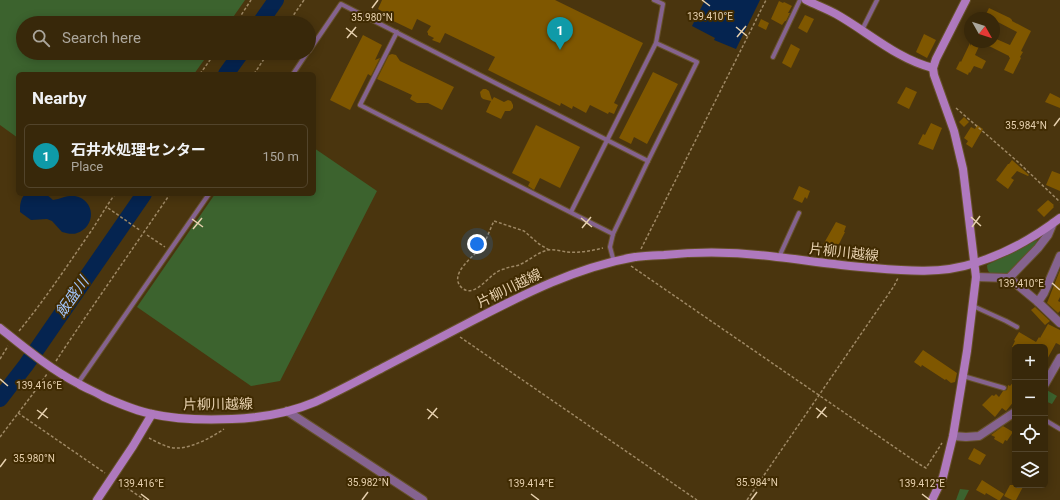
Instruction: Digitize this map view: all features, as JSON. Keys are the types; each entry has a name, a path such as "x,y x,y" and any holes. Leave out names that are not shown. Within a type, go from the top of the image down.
{"main road":[{"path":"806,0 836,14 900,54 923,66 933,68"},
{"path":"932,500 943,477 953,437 976,277 963,169 954,131 933,68 936,59 966,0"},
{"name":"片柳川越線","path":"0,328 50,366 78,384 120,404 152,414 177,418 203,420 254,418 287,411 313,403 546,284 584,270 618,261 637,257 708,252 778,257 902,271 919,272 942,270 974,264 999,254 1056,225 1060,218"},
{"path":"96,500 133,446 152,414"}],"street":[{"path":"1009,278 1038,248 1056,225"},
{"path":"1038,302 1044,293 1060,256"},
{"path":"976,277 1009,278 1060,323"},
{"path":"1047,380 1060,358"},
{"path":"287,411 423,500"},
{"path":"953,437 979,436 1012,414"}],"lane":[{"path":"571,212 656,43 663,4 654,0"},
{"path":"773,57 800,0"},
{"path":"862,31 877,0"},
{"path":"316,40 342,2 397,32 648,161"},
{"path":"397,32 360,105 614,234"},
{"path":"618,261 610,247 614,234 697,62 656,43"},
{"path":"294,72 303,60"},
{"path":"78,384 208,196"},
{"path":"778,257 799,213"},
{"path":"973,306 1017,327"},
{"path":"962,376 1004,388"},
{"path":"1048,422 1060,429"}],"path":[{"path":"241,16 251,0"},
{"path":"293,16 304,0"},
{"path":"637,257 766,0"},
{"path":"201,72 210,60"},
{"path":"255,72 263,60"},
{"path":"955,108 1018,162 1060,202"},
{"path":"0,359 88,236 114,196"},
{"path":"0,437 32,395 50,366 169,196"},
{"path":"108,208 141,231"},
{"path":"549,250 539,244 524,231 494,221 483,244 459,270 459,284 466,290 474,290 500,270 522,264 540,253 549,250 575,252 610,247"},
{"path":"147,235 170,251"},
{"path":"618,261 926,468 946,437 953,437"},
{"path":"747,500 894,286 902,271"},
{"path":"452,331 697,500"},
{"path":"18,414 145,500"},
{"path":"146,437 170,448 194,445 212,437 228,426 234,419"}],"green space":[{"path":"0,0 245,0 234,16 16,16 16,60 204,60 195,72 16,72 16,137 0,125"},
{"path":"316,149 377,191 280,381 251,386 137,307 214,196 316,196"},
{"path":"1037,240 1038,242 1006,275 993,274 987,269 987,265"},
{"path":"1048,391 1057,396 1052,404 1048,402"},
{"path":"960,489 969,490 964,500 956,500"}],"water":[{"path":"705,0 760,0 736,49 714,40 715,38 692,26"},
{"path":"24,196 48,196 53,200 75,196 82,198 90,208 90,220 88,225 83,230 77,233 70,234 62,232 52,221 47,219 31,220 20,212"}],"building":[{"path":"382,0 555,0 643,43 614,103 618,105 614,114 609,112 608,114 590,105 586,113 573,106 572,109 561,103 560,106 488,70 495,57 445,33 440,43 432,40 434,38 428,35 427,32 431,26 417,19 412,30 385,17 387,14 378,9"},
{"path":"779,1 792,6 786,21 782,25 771,19"},
{"path":"989,8 997,12 987,12"},
{"path":"1000,13 1031,31 1021,51 1023,52 1020,57 1021,58 1013,74 1004,70 1010,58 1009,56 993,48 1000,48 1000,41 1010,45 1017,32 1000,23"},
{"path":"805,15 814,19 807,33 798,28"},
{"path":"761,19 769,23 766,30 758,26"},
{"path":"924,34 936,40 927,58 916,52"},
{"path":"363,35 382,45 375,60 380,58 371,76 368,74 350,110 330,100"},
{"path":"791,44 800,49 791,68 782,63"},
{"path":"968,48 978,48 975,55 986,61 982,69 974,66 968,75 956,69 960,61 961,62"},
{"path":"389,55 396,55 400,61 454,87 442,110 428,103 417,103 410,99 412,95 377,79"},
{"path":"653,72 678,84 647,144 634,137 631,144 619,138"},
{"path":"906,87 917,92 909,109 897,103"},
{"path":"483,89 489,91 492,100 494,97 504,102 508,100 511,101 513,108 510,111 505,111 501,119 486,112 491,101 481,97 480,92"},
{"path":"1050,93 1060,98 1060,108 1045,102"},
{"path":"964,117 969,122 964,127 959,122"},
{"path":"931,123 942,128 933,150 918,144 923,134 925,135"},
{"path":"536,125 580,147 560,188 540,178 534,190 528,186 530,182 512,173"},
{"path":"977,125 983,129 972,148 966,144 968,141 964,138 971,127 975,129"},
{"path":"1012,160 1029,175 1028,176 1017,171 1011,178 1014,180 1008,189 996,180"},
{"path":"1052,171 1060,174 1060,191 1046,185"},
{"path":"799,186 810,191 807,199 805,197 802,203 793,199"},
{"path":"1048,200 1054,205 1054,207 1044,217 1037,210"},
{"path":"836,222 846,226 845,232 837,248 835,247 834,250 823,245"},
{"path":"1060,270 1060,297 1058,301 1060,302 1060,311 1058,313 1047,303"},
{"path":"1035,307 1050,321 1045,325 1031,310"},
{"path":"1048,324 1060,330 1060,345 1056,343 1048,358 1048,344 1014,344 1014,340 1019,332 1036,342 1039,337 1040,338"},
{"path":"923,350 957,373 955,382 951,383 922,365 921,367 914,362"},
{"path":"1012,384 1012,404 1006,411 1002,408 995,417 982,405 992,395 994,396 996,394 999,397 1003,391 1007,390 1008,385 1010,386"},
{"path":"1003,426 1012,431 1007,441 1005,440 1003,444 994,439 995,437 991,435"},
{"path":"974,448 986,455 980,465 968,459"},
{"path":"982,480 1004,494 1000,500 976,490"},
{"path":"1010,485 1012,485 1012,488 1022,488 1016,500 1012,500 1004,496"}],"waterway":[{"name":"飯盛川","path":"265,16 276,0"},
{"name":"飯盛川","path":"227,72 236,60"},
{"name":"飯盛川","path":"0,399 26,365 143,196"}],"place":[{"name":"石井水処理センター","path":"560,50"}]}
